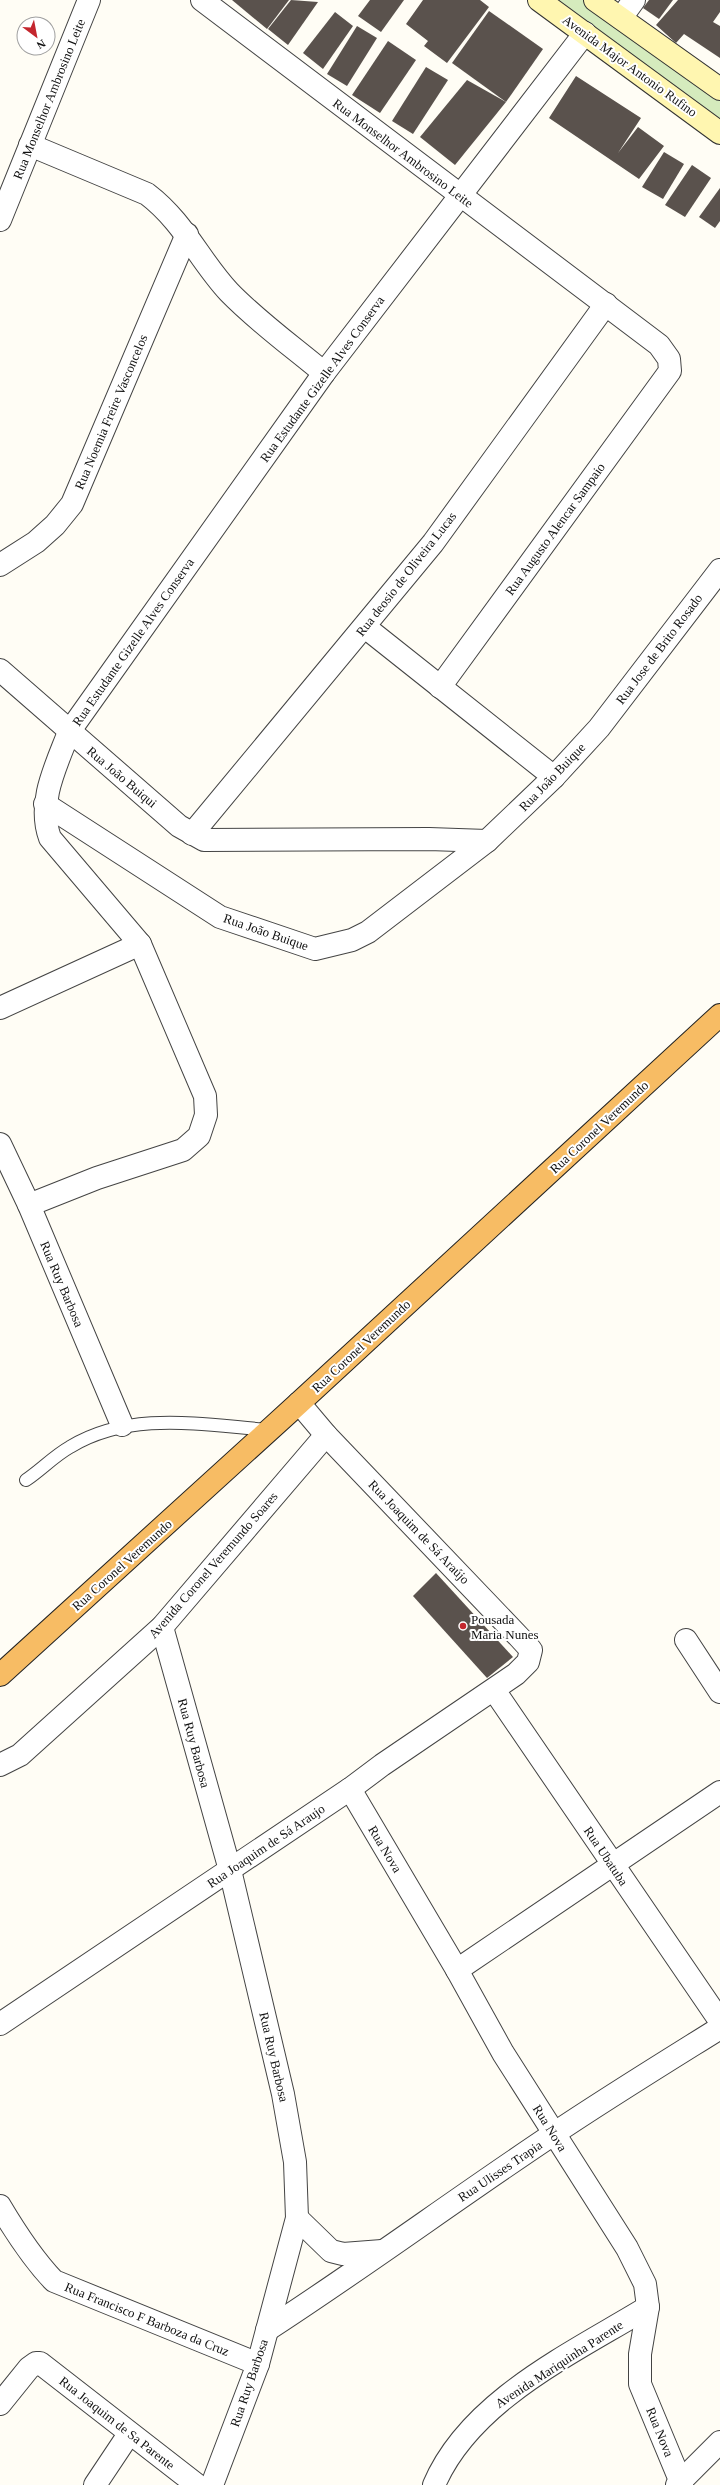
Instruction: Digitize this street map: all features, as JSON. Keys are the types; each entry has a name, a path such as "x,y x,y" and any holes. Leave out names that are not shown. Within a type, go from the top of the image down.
{"highway":[{"name":"Rua Coronel Veremundo","path":"0,1675 299,1404 720,1015"}],"main road":[{"name":"Avenida Major Antonio Rufino","path":"539,0 720,133"},
{"path":"595,0 720,89"}],"street":[{"name":"Rua Monselhor Ambrosino Leite","path":"0,220 89,0"},
{"name":"Rua Monselhor Ambrosino Leite","path":"202,0 659,345 669,359 670,371"},
{"path":"621,18 634,0"},
{"name":"Rua Estudante Gizelle Alves Conserva","path":"29,1206 97,1178 183,1150 199,1136 206,1115 205,1096 140,944 50,838 45,824 45,804 53,773 69,732 324,373 459,195 585,33"},
{"path":"30,145 147,194 158,202 187,234 215,276 230,293 324,373"},
{"name":"Rua Noemia Freire Vasconcelos","path":"0,565 36,542 55,525 72,504 187,234"},
{"name":"Rua deosio de Oliveira Lucas","path":"192,834 365,627 433,543 606,304"},
{"name":"Rua Augusto Alencar Sampaio","path":"440,687 670,371"},
{"name":"Rua Jose de Brito Rosado","path":"599,728 720,570"},
{"path":"365,627 554,777"},
{"name":"Rua João Buiqui","path":"0,670 69,732 192,834"},
{"name":"Rua João Buique","path":"45,804 220,917 315,949 352,940 368,932 487,842 554,777 599,728"},
{"path":"192,834 204,840 429,839 487,842"},
{"path":"0,1008 140,944"},
{"name":"Rua Ruy Barbosa","path":"0,1144 29,1206 122,1425"},
{"name":"Rua Joaquim de Sá Araújo","path":"299,1404 326,1435 531,1650 528,1662"},
{"name":"Avenida Coronel Veremundo Soares","path":"0,1764 20,1755 162,1627 326,1435"},
{"name":"Rua Ruy Barbosa","path":"162,1627 230,1870 284,2094 295,2162 297,2218 258,2364 212,2485"},
{"path":"686,1640 720,1692"},
{"name":"Rua Joaquim de Sá Araujo","path":"0,2024 350,1790 382,1765 494,1690 516,1674 528,1662"},
{"name":"Rua Ubatuba","path":"494,1690 720,2021"},
{"name":"Rua Nova","path":"350,1790 457,1970 503,2053 553,2134 627,2248 645,2284 648,2307 640,2354 640,2384 680,2484"},
{"path":"457,1970 720,1792"},
{"name":"Rua Ulisses Trapia","path":"267,2330 339,2284 382,2251 553,2134 720,2028"},
{"name":"Rua Francisco F Barboza da Cruz","path":"0,2206 23,2245 54,2281 258,2364"},
{"name":"Rua Ulisses Trapia","path":"297,2218 331,2251 343,2254 382,2251"},
{"name":"Avenida Mariquinha Parente","path":"434,2485 461,2441 489,2410 517,2388 648,2307"},
{"name":"Rua Joaquim de Sa Parente","path":"0,2404 29,2368 36,2363 43,2365 129,2434 197,2485"},
{"path":"95,2485 129,2434"},
{"path":"680,2484 720,2442"}],"lane":[{"path":"26,1480 70,1447 122,1425 155,1421 270,1430"}],"green space":[{"path":"551,0 589,0 720,95 720,126"}],"building":[{"path":"232,0 289,0 267,29"},
{"path":"291,0 318,2 288,45 268,29"},
{"path":"370,0 404,0 381,32 358,16"},
{"path":"423,0 480,0 489,7 447,63 424,46 428,41 406,24"},
{"path":"649,0 673,0 659,19 643,8"},
{"path":"678,0 720,0 720,12 713,22 720,26 720,58 684,34 676,43 656,25"},
{"path":"489,11 543,49 506,102 452,63"},
{"path":"335,12 353,26 323,69 303,53"},
{"path":"357,26 377,38 347,86 327,74"},
{"path":"388,41 416,60 380,113 352,95"},
{"path":"426,67 448,80 413,134 392,121"},
{"path":"576,76 641,118 618,153 638,127 664,146 639,179 549,118"},
{"path":"467,80 506,102 455,165 420,137"},
{"path":"664,152 684,164 663,199 642,187"},
{"path":"692,165 711,178 685,217 665,205"},
{"path":"720,188 720,221 715,228 699,217"},
{"name":"Pousada Maria Nunes","path":"436,1573 513,1657 487,1678 413,1596"}],"place":[{"name":"Pousada Maria Nunes","path":"463,1626"}]}
